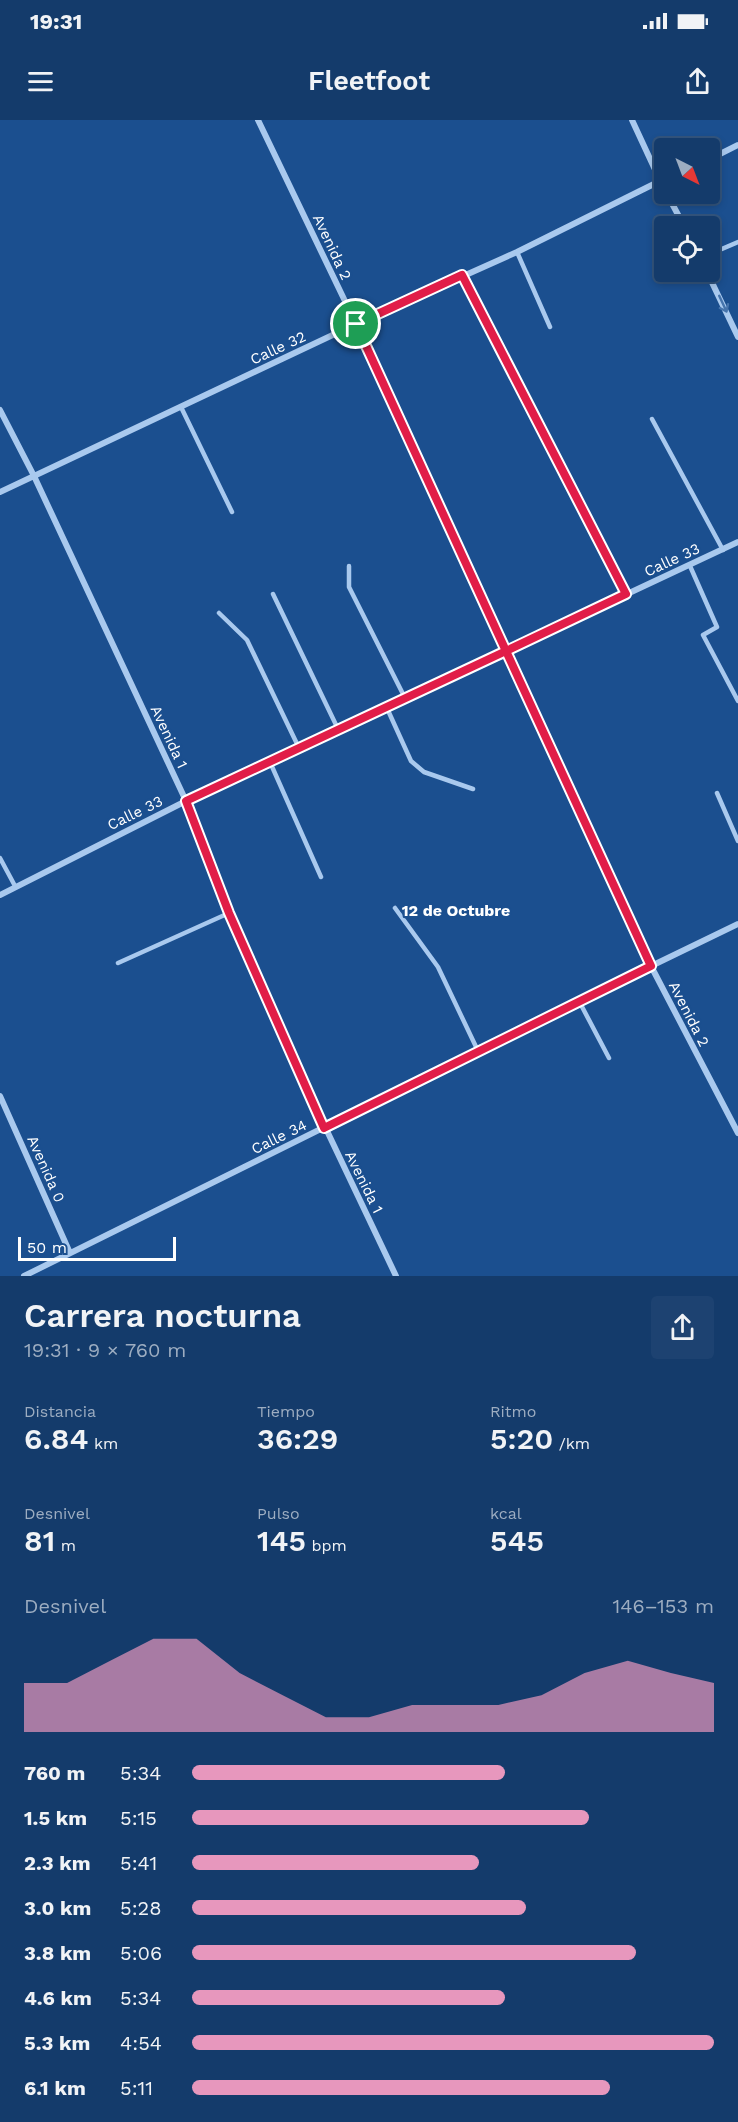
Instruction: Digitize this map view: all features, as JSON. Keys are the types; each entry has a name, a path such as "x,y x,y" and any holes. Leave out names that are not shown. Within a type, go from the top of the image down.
{"street":[{"name":"Avenida 2","path":"258,120 356,324 651,966 738,1133"},
{"path":"632,120 654,164"},
{"path":"720,154 738,146"},
{"name":"Calle 32","path":"0,492 356,324 517,252 654,184"},
{"path":"462,275 626,594"},
{"path":"712,282 738,337"},
{"name":"Avenida 1","path":"0,410 34,476 186,801 229,913 324,1128 396,1276"},
{"name":"Calle 33","path":"0,895 186,801 738,542"},
{"name":"Calle 34","path":"24,1276 579,1000 738,924"},
{"name":"Avenida 0","path":"0,1096 70,1253"}],"lane":[{"path":"720,250 738,242"},
{"path":"517,252 550,327"},
{"path":"181,407 232,512"},
{"path":"652,419 723,550"},
{"path":"349,566 349,587 405,698"},
{"path":"690,566 717,627 703,635 738,701"},
{"path":"273,594 338,729"},
{"path":"219,614 248,640 299,748"},
{"path":"386,706 411,761 424,772 473,789"},
{"path":"270,762 321,877"},
{"path":"717,793 738,841"},
{"path":"0,858 15,886"},
{"path":"395,908 438,967 478,1051"},
{"path":"118,963 229,913"},
{"path":"579,1000 609,1058"}],"district":[{"name":"12 de Octubre","path":"456,910"}],"route":[{"path":"356,324 462,275 626,594 506,651 651,966 324,1128 229,913 186,801 506,651 356,324"}]}
